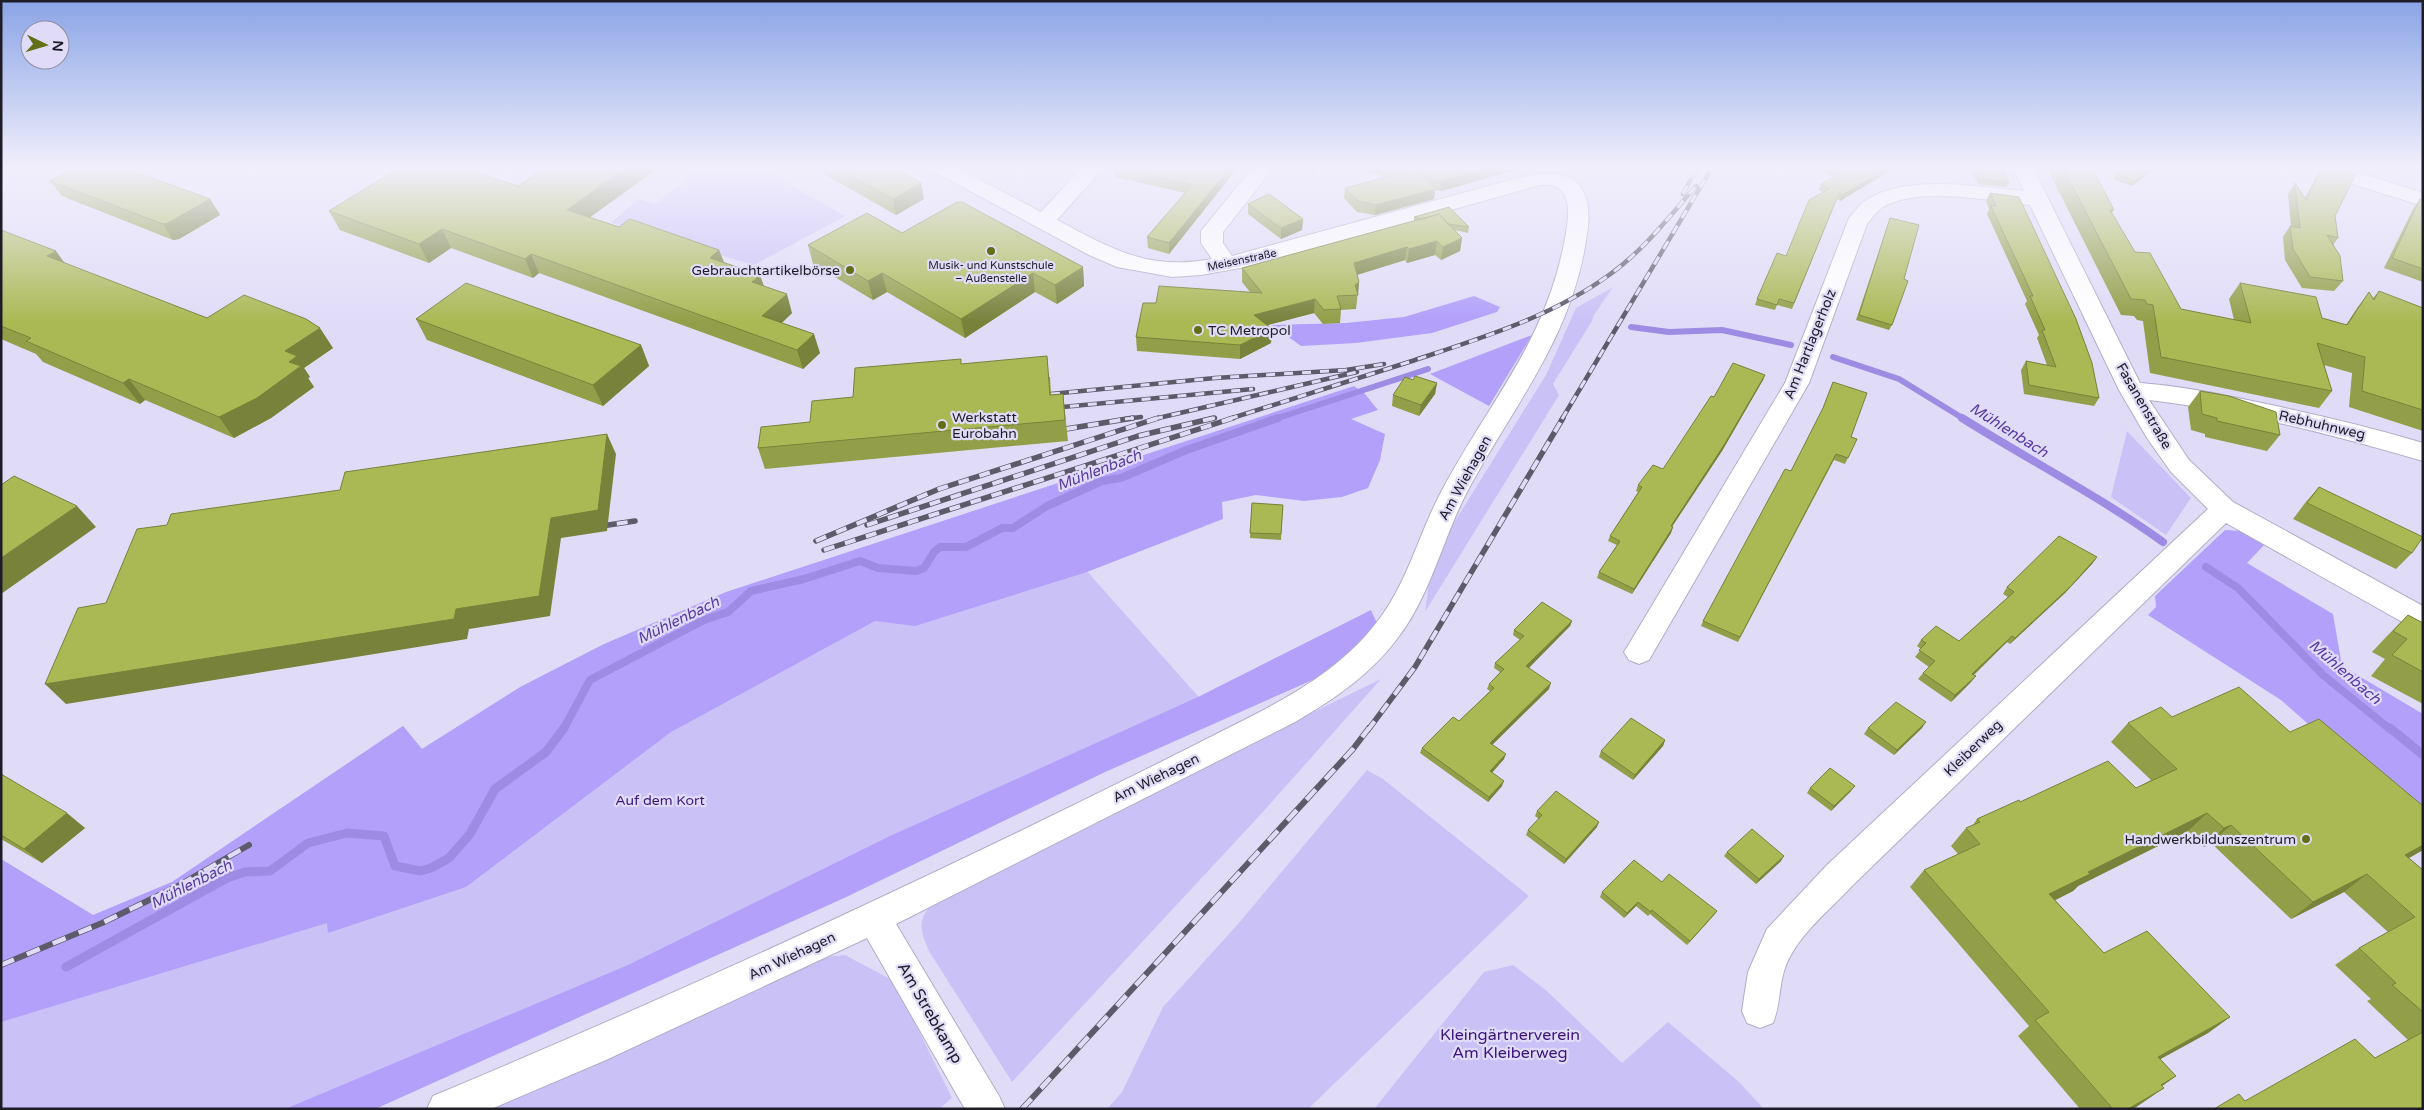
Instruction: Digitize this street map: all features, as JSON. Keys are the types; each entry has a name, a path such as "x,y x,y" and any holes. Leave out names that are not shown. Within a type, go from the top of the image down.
{"street":[{"name":"Meisenstraße","path":"1036,218 1097,250 1125,262 1155,268 1201,268 1260,257 1398,218"},
{"path":"1044,222 1048,218"},
{"path":"1223,218 1212,231 1212,243 1226,264"},
{"name":"Am Wiehagen","path":"446,1109 593,1047 874,918 1303,704 1338,681 1387,632 1408,601 1422,571 1432,539 1454,492 1534,362 1559,306 1577,245 1579,218"},
{"name":"Am Hartlagerholz","path":"1639,652 1793,390 1857,224 1862,218"},
{"name":"Fasanenstraße","path":"2047,218 2132,390 2156,432 2180,466 2224,509 2423,620"},
{"name":"Rebhuhnweg","path":"2132,390 2172,393 2304,420 2368,435 2423,452"},
{"name":"Kleiberweg","path":"1760,1011 1766,972 1779,940 1839,876 2224,509"},
{"name":"Am Strebkamp","path":"874,918 986,1109"}],"green space":[{"path":"617,218 842,218 754,265 611,223"},
{"path":"1613,287 1553,384 1559,395 1425,612 1432,558 1546,375 1576,308"},
{"path":"2127,431 2191,498 2166,535 2111,497"},
{"name":"Auf dem Kort","path":"1061,542 1220,721 1105,772 844,898 375,1109 1,1109 1,859 93,915 172,882 403,726 422,749 522,686"},
{"path":"1381,679 1262,813 1012,1082 925,942 922,922 927,910 938,896"},
{"path":"1367,770 1383,779 1529,896 1308,1109 1107,1109 1122,1092 1163,1007 1238,924"},
{"path":"845,955 894,981 952,1098 939,1109 471,1109 796,960"},
{"name":"Kleingärtnerverein Am Kleiberweg","path":"1513,965 1547,991 1622,1063 1668,1022 1738,1081 1764,1109 1374,1109 1484,972"}],"shaded area":[{"path":"1474,296 1500,307 1497,312 1432,333 1356,343 1301,346 1272,325 1346,323 1404,317"},
{"path":"1532,335 1489,406 1430,374"},
{"path":"1354,386 1365,394 1378,410 1351,419 1385,434 1380,460 1368,488 1342,497 1304,501 1256,495 1222,502 1223,519 1087,572 915,626 875,621 671,732 466,887 328,933 327,923 1,1022 1,859 93,915 172,882 403,726 422,749 522,686 604,644 726,592"},
{"path":"2225,530 2242,531 2266,543 2247,563 2333,614 2342,666 2423,714 2423,825 2281,700 2148,615 2156,607 2155,596"},
{"path":"1371,610 1384,639 1326,674 1105,772 844,898 375,1109 285,1109 628,965 890,836 1198,697"}],"building":[{"path":"147,218 177,218 163,224"},
{"path":"348,218 591,218 619,227 630,219 719,250 710,258 760,275 752,282 787,294 762,316 814,334 797,350 531,254 525,259 442,229 419,244"},
{"path":"858,218 875,218 902,233 929,218 991,218 1083,267 1055,285 1033,273 961,319 882,273 868,281 808,245"},
{"path":"1164,218 1189,218 1169,243 1147,237"},
{"path":"1267,218 1303,219 1281,228"},
{"path":"1425,218 1443,218 1462,238 1443,247 1437,241 1409,249 1407,247 1354,263 1359,282 1355,285 1358,295 1337,296 1341,309 1324,310 1315,299 1254,315 1272,329 1240,345 1136,337 1143,303 1156,303 1159,286 1262,293 1242,268"},
{"path":"1442,218 1460,218 1469,227 1448,224"},
{"path":"1802,218 1829,218 1794,303 1779,299 1777,305 1757,299 1777,253 1786,256"},
{"path":"1890,218 1919,225 1904,279 1908,281 1892,325 1859,315"},
{"path":"1997,218 2029,218 2076,319 2092,363 2099,398 2029,385 2026,361 2056,367 2042,330 2045,330 2030,296 2033,296"},
{"path":"2089,218 2115,218 2135,252 2150,253 2181,309 2251,323 2240,283 2316,297 2322,318 2347,325 2369,292 2374,300 2379,291 2423,308 2423,410 2362,391 2365,357 2317,343 2332,391 2161,357 2153,305 2147,304 2145,300 2131,299"},
{"path":"2299,218 2335,218 2338,238 2327,235 2340,256 2343,281 2310,277 2293,249 2290,226 2300,228"},
{"path":"2411,218 2423,218 2423,269 2392,258"},
{"path":"1,230 56,251 47,256 207,318 244,295 306,319 320,328 285,351 297,356 289,362 301,366 257,398 219,417 129,379 123,383 26,341 31,338 1,326"},
{"path":"466,283 641,345 593,385 416,319"},
{"path":"1047,356 1050,395 1063,394 1065,420 758,448 761,427 810,422 812,401 853,397 855,368 961,359 961,364"},
{"path":"1733,363 1765,375 1724,445 1671,526 1673,527 1634,589 1599,572 1620,541 1610,536 1642,487 1638,485 1653,465 1663,469 1711,396 1714,397"},
{"path":"1415,376 1437,383 1421,405 1393,395 1405,377 1413,380"},
{"path":"1833,382 1867,393 1851,437 1857,439 1848,458 1836,454 1740,637 1703,621 1785,469 1791,471 1823,408"},
{"path":"2200,391 2229,396 2276,412 2280,435 2217,421 2217,418 2202,414"},
{"path":"607,434 598,510 551,518 539,596 456,609 454,619 45,684 78,608 106,603 137,529 167,525 171,514 340,490 345,472"},
{"path":"14,476 77,506 1,558 1,485"},
{"path":"2319,487 2423,537 2412,553 2307,503"},
{"path":"1252,503 1283,505 1281,534 1250,533"},
{"path":"2059,536 2097,557 2070,587 2015,638 2012,636 1972,674 1976,676 1955,695 1923,673 1935,661 1919,650 1926,643 1921,640 1936,626 1959,641 2014,592 2007,587"},
{"path":"1542,602 1572,621 1526,666 1551,683 1490,743 1506,754 1490,771 1504,781 1489,797 1422,748 1453,717 1459,721 1494,688 1489,684 1504,669 1495,663 1524,636 1514,630"},
{"path":"2408,615 2423,623 2423,672 2392,655 2407,639 2393,631"},
{"path":"2239,687 2290,732 2319,719 2423,806 2423,845 2405,855 2423,870 2423,1012 2392,985 2396,983 2359,948 2415,917 2367,874 2313,902 2231,825 2224,828 2207,813 2088,872 2090,874 2049,894 2104,953 2147,931 2230,1017 2158,1057 2176,1076 2161,1085 2164,1088 2128,1109 2113,1109 2035,1020 2049,1012 1924,870 1980,844 1966,828 1980,822 1977,819 2019,800 2020,802 2108,761 2136,788 2177,769 2128,723 2161,707 2172,717"},
{"path":"1896,702 1926,722 1897,750 1868,728"},
{"path":"1631,718 1665,740 1635,775 1601,751"},
{"path":"1830,768 1855,786 1834,806 1810,788"},
{"path":"1,774 67,813 24,849 1,835"},
{"path":"1556,791 1599,822 1566,859 1528,830 1542,815 1537,811"},
{"path":"1752,829 1784,856 1759,879 1727,852"},
{"path":"1634,860 1662,882 1669,874 1717,911 1690,941 1652,910 1651,912 1638,902 1627,913 1602,892"},
{"path":"2423,1032 2423,1109 2214,1109 2239,1094 2245,1101 2355,1039 2375,1058"}],"waterway":[{"name":"Mühlenbach","path":"1631,327 1669,332 1722,330 1791,345"},
{"name":"Mühlenbach","path":"1833,357 1899,379 1964,419"},
{"name":"Mühlenbach","path":"1277,418 1428,369"},
{"name":"Mühlenbach","path":"563,730 590,680 704,620 728,612 751,591 804,579 860,561 878,568 916,571 924,568 934,552 940,547 966,547 1002,528 1013,528 1047,506 1102,481 1121,478 1184,451 1277,418"},
{"name":"Mühlenbach","path":"1962,418 2089,494 2163,542"},
{"name":"Mühlenbach","path":"2206,567 2238,588 2323,675 2391,730"},
{"name":"Mühlenbach","path":"66,967 227,878 245,872 270,871 308,843 347,833 384,836 395,866 421,871 431,868 449,858 470,834 495,789 546,752 564,728"},
{"name":"Mühlenbach","path":"2390,728 2423,755"}],"railway":[{"path":"1229,419 1461,345 1513,326 1563,304 1621,266 1668,218"},
{"path":"1562,419 1682,218"},
{"path":"1051,394 1215,378 1346,370 1384,364"},
{"path":"1157,418 1357,372"},
{"path":"1052,408 1253,389"},
{"path":"1133,418 1141,417"},
{"path":"1066,429 1133,418"},
{"path":"1125,419 1133,418"},
{"path":"816,541 939,489 1157,418"},
{"path":"824,550 1233,418"},
{"path":"1368,730 1415,667 1563,418"},
{"path":"867,525 1138,436 1212,419"},
{"path":"595,527 635,521"},
{"path":"1022,1109 1353,749 1369,728"},
{"path":"1,965 102,923 176,887 249,845"}],"place":[{"name":"Musik- und Kunstschule – Außenstelle","path":"991,251"},
{"name":"Gebrauchtartikelbörse","path":"850,270"},
{"name":"TC Metropol","path":"1198,330"},
{"name":"Werkstatt Eurobahn","path":"942,425"},
{"name":"Handwerkbildunszentrum","path":"2306,839"}]}
